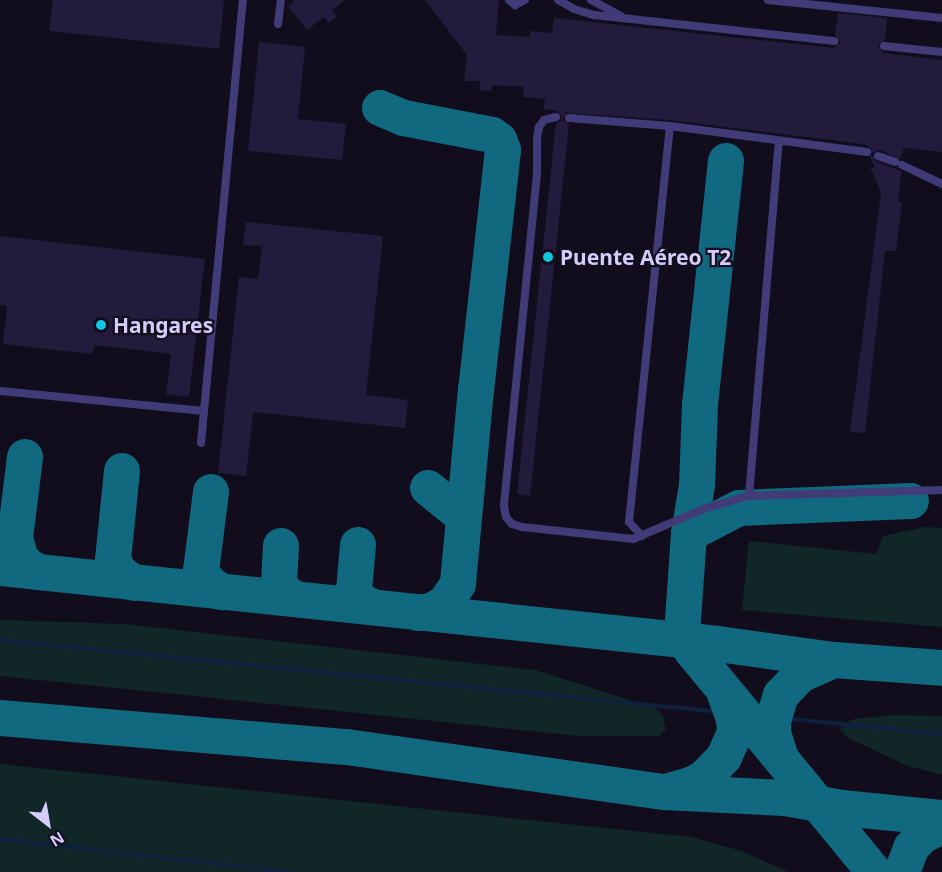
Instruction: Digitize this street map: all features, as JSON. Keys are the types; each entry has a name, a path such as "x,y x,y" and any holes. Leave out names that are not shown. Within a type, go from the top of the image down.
{"lane":[{"path":"201,443 243,0"},
{"path":"278,24 281,0"},
{"path":"509,0 518,5 525,0"},
{"path":"558,0 574,9 594,15 835,41"},
{"path":"591,0 626,18"},
{"path":"768,0 942,18"},
{"path":"884,46 942,52"},
{"path":"556,117 544,120 539,127 537,138 537,174 504,506 506,517 512,524 622,539 642,537 706,508 749,496 942,490"},
{"path":"569,118 670,126 867,152"},
{"path":"642,537 629,522 670,126"},
{"path":"749,496 779,142"},
{"path":"878,156 942,184"},
{"path":"0,391 204,411"}],"green space":[{"path":"925,527 942,528 942,627 742,610 749,541 876,554 883,536"},
{"path":"0,620 125,624 535,670 655,708 663,716 666,729 659,736 578,736 0,676"},
{"path":"893,715 942,716 942,775 905,765 847,737 840,730 843,724 854,719"},
{"path":"0,764 691,837 742,851 788,872 0,872"}],"building":[{"path":"53,0 224,0 219,49 49,31"},
{"path":"295,0 345,0 332,10 337,16 329,23 324,17 307,30 288,6"},
{"name":"Puente Aéreo T2","path":"425,0 499,0 496,35 530,37 530,31 552,33 554,18 834,48 841,42 835,35 838,13 887,18 885,40 878,45 883,53 942,60 942,152 904,148 900,159 880,150 873,153 871,148 863,144 670,120 566,113 563,120 569,124 530,496 517,494 556,123 561,121 562,116 557,111 543,109 545,99 523,97 524,87 492,85 491,91 479,90 480,81 464,81 467,55"},
{"path":"259,42 305,47 298,119 346,124 342,160 248,151"},
{"path":"872,155 875,161 901,171 898,202 902,202 896,251 885,251 865,433 850,432 881,193 870,167 875,168 870,157"},
{"path":"246,222 383,236 366,395 408,400 405,428 253,412 246,476 218,473 239,277 258,279 262,246 243,245"},
{"name":"Hangares","path":"0,236 205,259 189,397 166,394 171,354 94,345 92,354 3,344 7,306 0,305"}],"waterway":[{"path":"0,640 942,734"},
{"path":"0,839 288,872"}],"taxiway":[{"path":"380,108 404,118 492,135 499,140 503,150 476,389 458,584 445,603 431,611 418,613"},
{"path":"726,161 700,405 697,485 689,534 682,634 692,651 874,872"},
{"path":"25,457 15,539 22,562 38,572"},
{"path":"122,471 113,560 119,572 135,583"},
{"path":"428,488 464,517"},
{"path":"211,492 201,571 209,583 222,592"},
{"path":"689,534 739,508 911,501"},
{"path":"358,545 354,590 359,600 373,607"},
{"path":"281,546 279,583 284,592 294,598"},
{"path":"0,568 718,644 834,660 942,668"},
{"path":"781,758 773,733 773,721 781,695 800,675 834,660"},
{"path":"669,791 704,778 724,757 735,732 734,719 725,694"},
{"path":"0,718 347,747 665,792 785,798 842,808 942,818"},
{"path":"902,872 911,848 922,836 942,826"}],"place":[{"name":"Puente Aéreo T2","path":"548,257"},
{"name":"Hangares","path":"101,325"}]}
